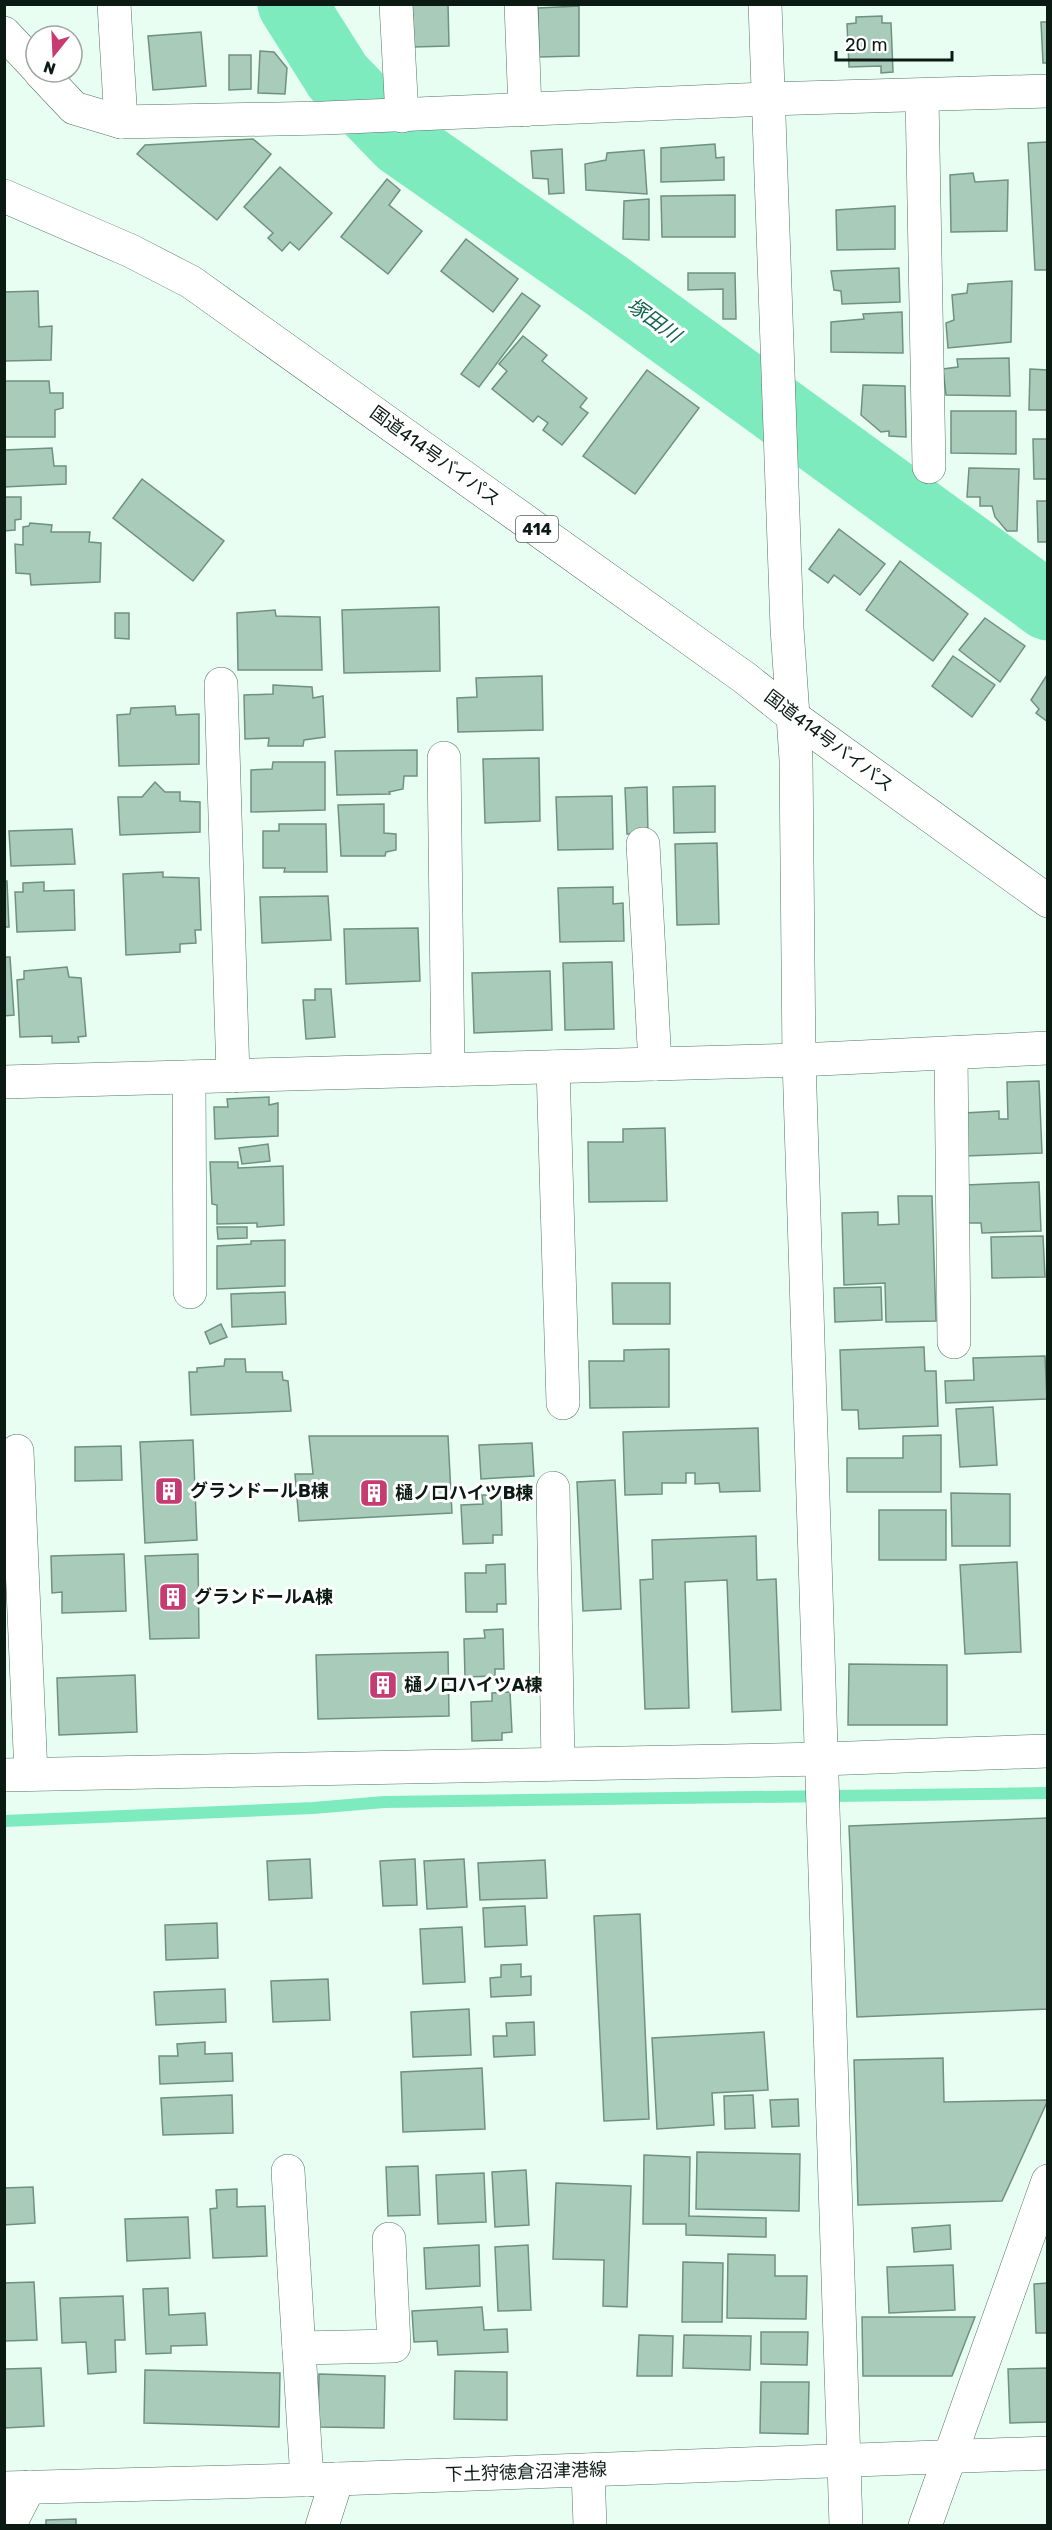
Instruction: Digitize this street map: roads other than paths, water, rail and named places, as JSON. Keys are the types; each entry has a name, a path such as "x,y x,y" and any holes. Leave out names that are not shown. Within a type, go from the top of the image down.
{"main road":[{"path":"114,4 121,122"},
{"path":"396,4 410,115"},
{"path":"521,4 525,110"},
{"path":"765,4 787,628 795,717 799,1060 846,2526"},
{"path":"4,33 24,54"},
{"path":"51,84 74,108 121,122 324,118 768,99 1047,91"},
{"path":"922,96 929,467"},
{"name":"国道414号バイパス","path":"4,196 131,251 191,282 745,678 1047,901"},
{"path":"221,684 233,1076"},
{"path":"444,758 447,1070"},
{"path":"642,844 655,1064"},
{"path":"4,1082 799,1060 1047,1048"},
{"path":"951,1053 954,1342"},
{"path":"554,1067 563,1404"},
{"path":"189,1077 190,1292"},
{"path":"17,1451 18,1774 558,1762 822,1759 1047,1751"},
{"path":"553,1488 558,1762"},
{"path":"288,2171 299,2348 322,2480 321,2526"},
{"path":"925,2526 1047,2181"},
{"path":"299,2348 394,2346 389,2239"},
{"name":"下土狩徳倉沼津港線","path":"17,2487 322,2480 1047,2453"},
{"path":"588,2470 590,2526"},
{"path":"9,2526 17,2487"}],"waterway":[{"name":"塚田川","path":"292,4 338,77 401,142 610,288 1048,606"},
{"path":"4,1821 313,1808 384,1802 1048,1793"}],"place":[{"name":"グランドールB棟","path":"169,1491"},
{"name":"樋ノ口ハイツB棟","path":"374,1493"},
{"name":"グランドールA棟","path":"173,1597"},
{"name":"樋ノ口ハイツA棟","path":"383,1685"}]}
